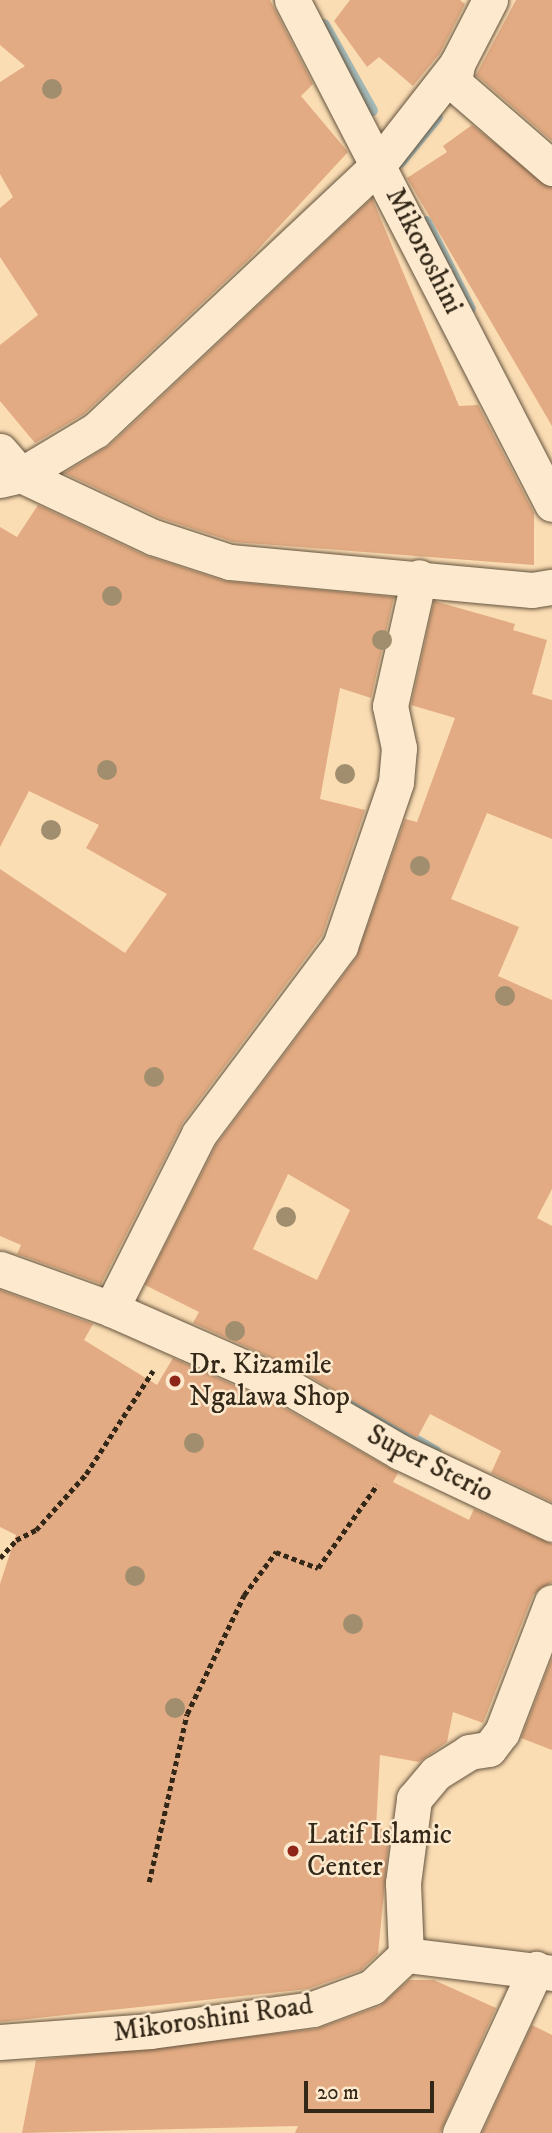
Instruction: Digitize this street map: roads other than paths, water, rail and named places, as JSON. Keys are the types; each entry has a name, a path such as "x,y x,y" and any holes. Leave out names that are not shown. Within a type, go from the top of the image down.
{"street":[{"name":"Mikoroshini","path":"292,0 379,164 552,504"},
{"path":"7,469 96,430 379,164 457,64 490,0"},
{"path":"457,64 454,83 552,168"},
{"path":"7,469 153,537 230,562 419,576 532,590 552,587"},
{"path":"111,1309 206,1123 340,946 396,782 399,748 390,706 419,576"},
{"name":"Super Sterio","path":"0,1269 111,1309 290,1388 400,1452 552,1524"},
{"path":"460,2133 544,1971 406,1955 403,1883 414,1799 436,1773 469,1752 489,1749 502,1732 552,1602"},
{"name":"Mikoroshini Road","path":"0,2042 151,2031 313,2009 372,1987 406,1955"}],"waterway":[{"path":"324,25 372,111"},
{"path":"400,162 437,117"},
{"path":"426,222 470,309"},
{"path":"349,1402 436,1452"}],"place":[{"name":"Dr. Kizamile Ngalawa Shop","path":"175,1381"},
{"name":"Latif Islamic Center","path":"293,1851"}]}
